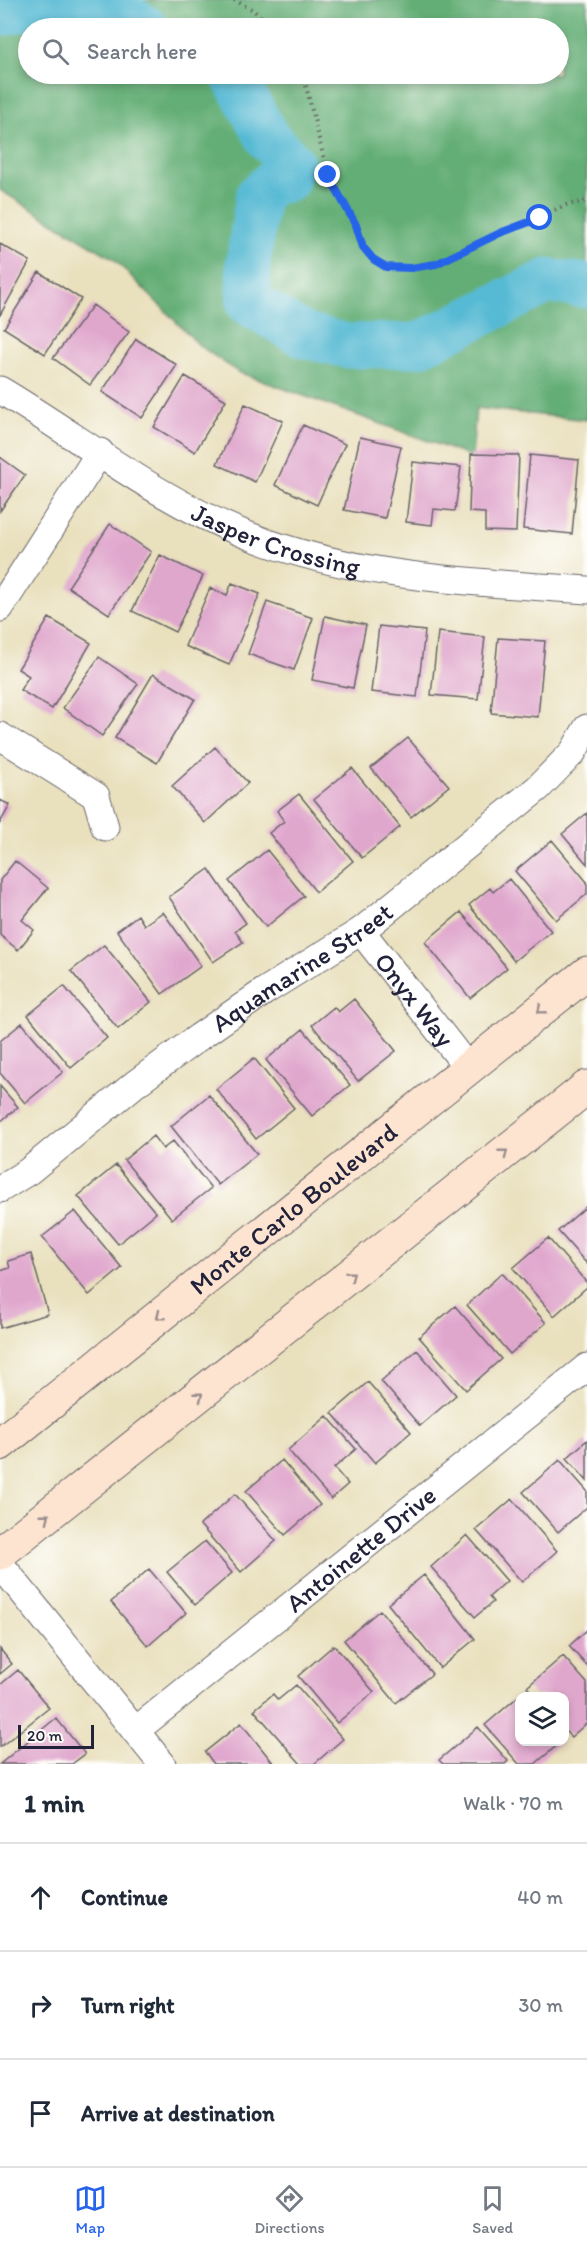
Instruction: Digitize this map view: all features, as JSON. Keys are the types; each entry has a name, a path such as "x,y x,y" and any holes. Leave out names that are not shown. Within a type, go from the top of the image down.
{"main road":[{"name":"Monte Carlo Boulevard","path":"0,1444 587,973"},
{"path":"0,1553 587,1087"}],"street":[{"name":"Jasper Crossing","path":"0,390 163,494 236,530 320,560 405,574 587,590"},
{"path":"0,608 100,452"},
{"name":"Aquamarine Street","path":"0,1189 29,1171 135,1084 199,1037 265,991 361,931 538,788 573,752 587,728"},
{"path":"0,736 96,796 105,827"},
{"name":"Onyx Way","path":"361,931 468,1068"},
{"name":"Antoinette Drive","path":"135,1731 587,1367"},
{"path":"0,1564 162,1764"}],"path":[{"path":"234,0 262,18"},
{"path":"305,84 328,175 356,225 363,247 373,259 386,267 411,268 436,264 479,242 566,205 587,201"}],"green space":[{"path":"0,0 587,0 587,420 476,408 472,457 238,372 200,346 114,259 0,190"}],"building":[{"path":"0,244 30,261 0,315"},
{"path":"39,272 81,299 45,354 4,328"},
{"path":"93,305 129,332 90,385 53,358"},
{"path":"136,339 177,365 142,418 102,392"},
{"path":"185,376 226,400 195,452 154,427"},
{"path":"245,404 283,421 255,482 217,464"},
{"path":"303,425 345,444 317,505 275,485"},
{"path":"360,437 401,446 385,518 344,510"},
{"path":"471,454 519,455 516,532 485,531 485,513 469,512"},
{"path":"530,455 579,460 572,534 523,529"},
{"path":"0,457 25,475 0,511"},
{"path":"413,462 461,467 455,511 434,509 432,525 406,522"},
{"path":"110,524 151,552 109,614 68,587"},
{"path":"160,555 203,576 175,632 132,611"},
{"path":"232,583 260,594 229,665 185,646 210,588 227,595"},
{"path":"267,602 313,618 294,670 248,654"},
{"path":"325,616 366,625 353,688 312,680"},
{"path":"49,618 91,643 52,709 20,690 29,676 18,669"},
{"path":"379,626 425,631 417,697 371,692"},
{"path":"438,632 485,637 478,699 431,695"},
{"path":"498,638 545,641 538,717 491,713"},
{"path":"99,657 138,684 102,736 63,708"},
{"path":"153,674 195,699 157,763 115,738"},
{"path":"408,738 449,786 411,817 371,768"},
{"path":"215,747 248,783 205,823 172,786"},
{"path":"352,768 400,827 362,858 314,799"},
{"path":"299,794 353,861 316,892 269,833 284,821 277,811"},
{"path":"0,800 10,805 0,823"},
{"path":"587,813 587,864 562,834"},
{"path":"552,840 587,882 587,894 556,920 515,871"},
{"path":"267,850 304,896 266,927 229,881"},
{"path":"15,861 48,888 22,920 34,930 18,950 0,935 0,880"},
{"path":"209,869 246,923 235,931 243,942 213,962 169,897"},
{"path":"509,879 551,931 514,961 469,905 490,888 493,892"},
{"path":"163,912 201,966 162,994 117,931 138,915 144,925"},
{"path":"461,912 507,968 470,998 425,942"},
{"path":"104,945 151,1002 118,1029 71,971"},
{"path":"64,986 107,1038 71,1068 28,1015"},
{"path":"354,999 396,1051 358,1081 312,1025 334,1007 338,1012"},
{"path":"22,1023 63,1072 25,1103 0,1073 0,1041"},
{"path":"303,1029 350,1085 312,1116 266,1060"},
{"path":"254,1058 294,1108 256,1139 216,1089"},
{"path":"0,1086 18,1107 0,1122"},
{"path":"209,1095 257,1154 218,1185 171,1126"},
{"path":"153,1136 163,1149 173,1141 211,1188 172,1219 124,1160"},
{"path":"116,1165 156,1213 118,1244 78,1196"},
{"path":"587,1206 587,1264 558,1231"},
{"path":"75,1211 122,1268 89,1295 42,1237"},
{"path":"548,1238 587,1283 587,1287 554,1316 513,1268"},
{"path":"31,1254 48,1314 0,1328 0,1271 10,1268 8,1261"},
{"path":"502,1273 546,1323 510,1354 467,1305"},
{"path":"455,1306 501,1359 466,1390 419,1337"},
{"path":"417,1350 456,1395 420,1426 381,1381"},
{"path":"368,1382 411,1432 375,1463 332,1413"},
{"path":"327,1416 356,1449 334,1468 348,1484 331,1499 288,1450"},
{"path":"587,1440 587,1481 567,1458"},
{"path":"282,1460 320,1505 285,1535 246,1491"},
{"path":"560,1460 587,1491 587,1507 558,1532 523,1492"},
{"path":"235,1494 276,1541 241,1572 200,1525"},
{"path":"512,1499 557,1551 522,1582 476,1530"},
{"path":"467,1535 507,1581 489,1597 493,1602 475,1617 431,1567"},
{"path":"205,1541 232,1573 195,1605 167,1572"},
{"path":"149,1569 186,1613 148,1646 111,1602"},
{"path":"424,1575 475,1639 440,1668 388,1604"},
{"path":"380,1610 432,1674 396,1703 344,1640"},
{"path":"587,1630 587,1666 569,1646"},
{"path":"334,1645 374,1692 337,1723 298,1676"},
{"path":"0,1649 12,1664 0,1674"},
{"path":"563,1656 587,1683 587,1723 571,1737 569,1735 569,1692 531,1692 527,1687"},
{"path":"18,1670 49,1708 0,1747 0,1685"},
{"path":"296,1685 343,1739 314,1764 301,1764 254,1710 273,1694 278,1700"},
{"path":"515,1699 515,1746 556,1746 535,1764 519,1764 485,1725"},
{"path":"56,1718 85,1754 72,1764 0,1764"},
{"path":"241,1723 274,1764 214,1764 205,1752"},
{"path":"478,1727 508,1761 505,1764 443,1764 439,1760"}],"waterway":[{"path":"0,14 59,1 111,6 130,18"},
{"path":"238,84 269,140 292,163 287,180 274,181 258,195 248,264 249,303 305,336 348,346 418,345 548,281 587,286"}],"route":[{"path":"328,175 337,196 356,225 363,247 373,259 386,267 411,268 436,264 451,259 469,247 500,233 540,218"}]}
